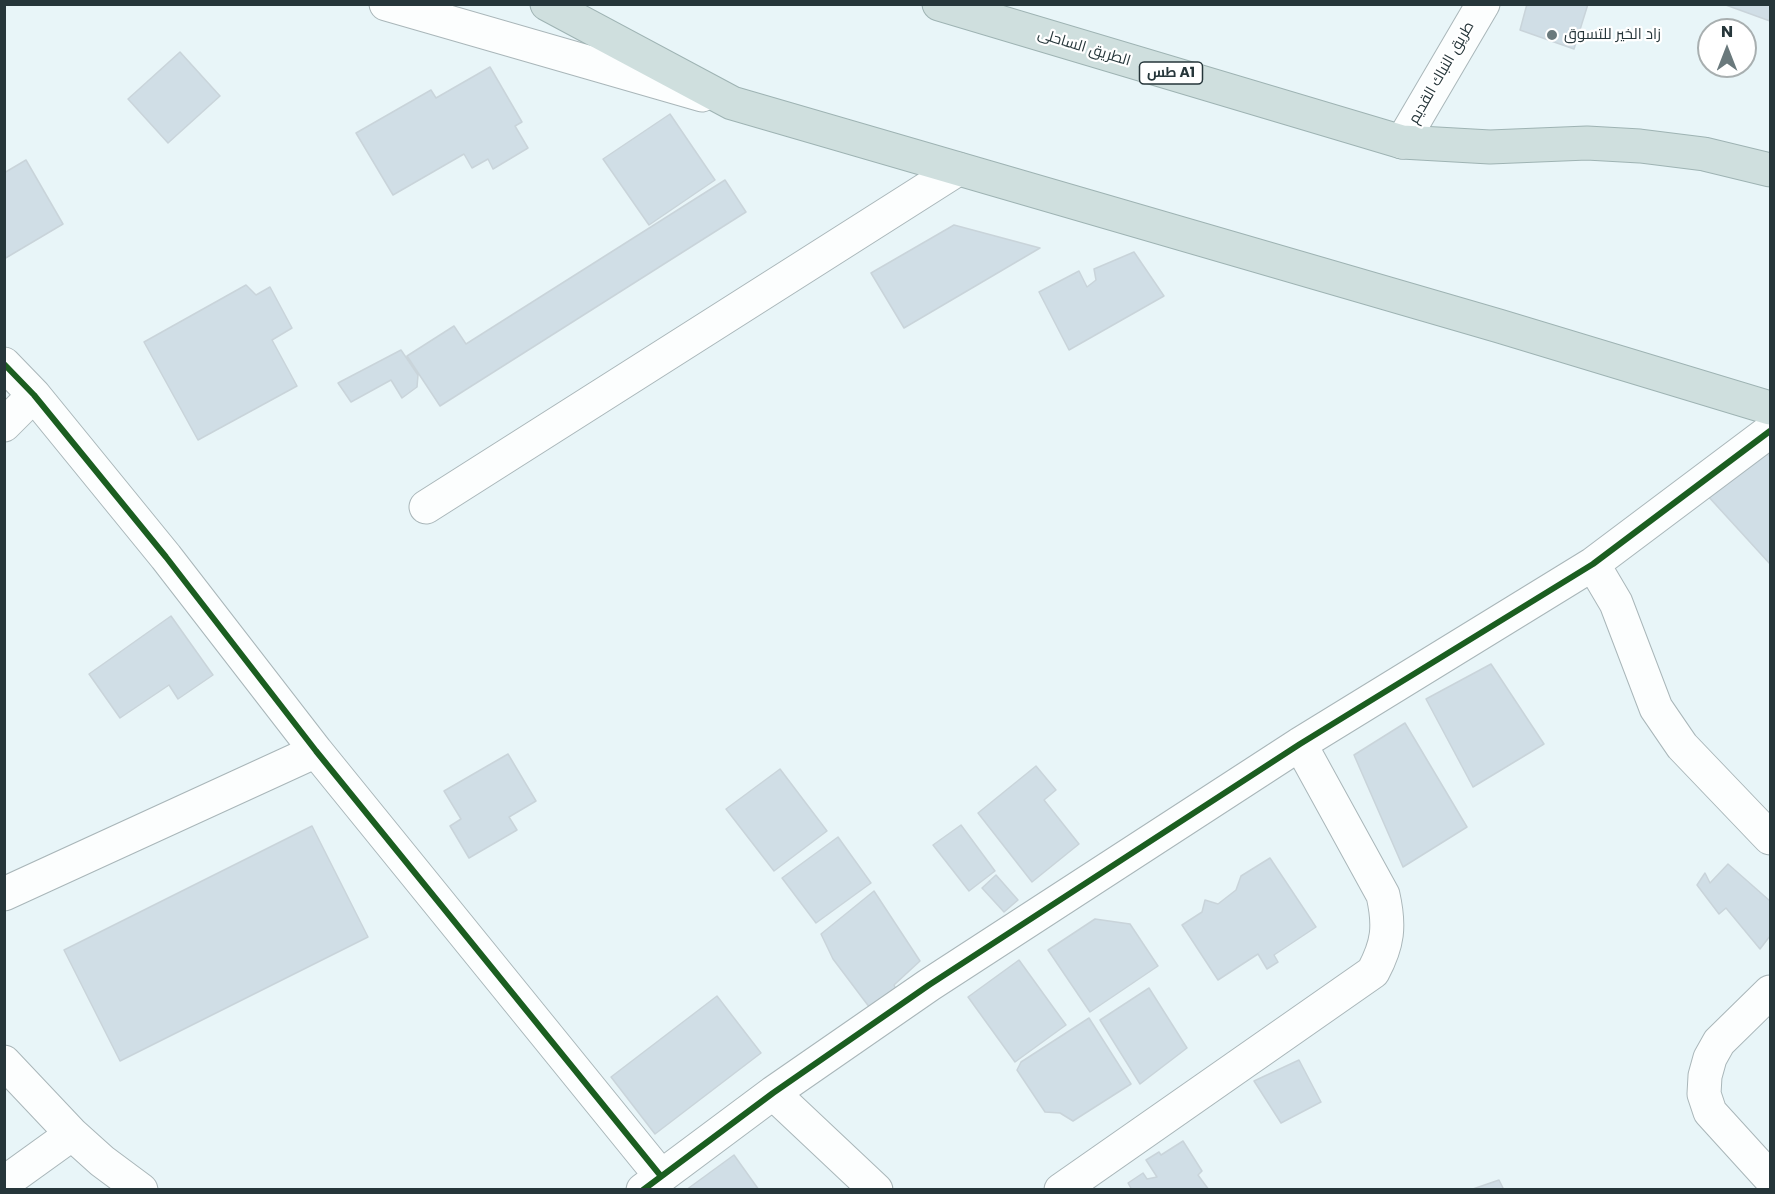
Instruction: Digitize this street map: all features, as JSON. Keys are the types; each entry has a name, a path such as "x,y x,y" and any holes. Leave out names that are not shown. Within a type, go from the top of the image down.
{"highway":[{"path":"547,4 732,104 1488,323 1770,408"},
{"name":"الطريق الساحلى","path":"939,4 1402,142 1480,147 1587,143 1640,146 1704,154 1770,170"}],"street":[{"path":"386,4 732,104"},
{"name":"طريق النباك القديم","path":"1402,142 1483,4"},
{"path":"426,507 958,169"},
{"path":"4,364 34,395 166,557 651,1182 773,1093 929,985 1300,744 1593,564 1770,431"},
{"path":"4,425 34,395"},
{"path":"1593,564 1616,603 1656,708 1682,746 1770,838"},
{"path":"1061,1190 1372,972 1384,952 1387,912 1383,895 1300,744"},
{"path":"4,894 316,751"},
{"path":"1770,992 1719,1042 1710,1058 1705,1076 1704,1094 1710,1112 1770,1178"},
{"path":"4,1062 72,1134 102,1161 141,1190"},
{"path":"773,1093 876,1190"},
{"path":"4,1183 72,1134"}],"building":[{"path":"1527,4 1588,4 1574,49 1520,30"},
{"path":"1723,4 1770,4 1770,21"},
{"path":"180,52 220,96 168,143 128,99"},
{"path":"490,67 522,122 515,126 528,148 493,169 488,159 472,168 464,154 393,195 356,133 431,90 436,98"},
{"path":"670,114 715,180 649,225 603,159"},
{"path":"26,160 63,224 4,259 4,173"},
{"path":"725,180 746,212 440,406 407,356 454,326 466,344"},
{"path":"954,225 1040,248 904,328 871,273"},
{"path":"1134,252 1164,296 1069,350 1039,292 1079,271 1087,287 1096,280 1094,269"},
{"path":"246,285 256,295 270,287 292,328 272,340 297,386 198,440 144,342"},
{"path":"401,350 418,375 417,387 402,398 391,380 351,402 338,383"},
{"path":"1765,451 1770,457 1770,564 1706,494"},
{"path":"171,616 213,675 178,699 169,685 120,718 89,674"},
{"path":"1491,664 1544,744 1473,787 1426,699"},
{"path":"1405,723 1467,827 1403,867 1354,755"},
{"path":"508,754 536,801 509,817 517,830 469,858 450,826 461,819 444,791"},
{"path":"1036,766 1056,790 1044,800 1079,844 1032,882 978,813"},
{"path":"780,769 827,831 774,871 726,809"},
{"path":"961,825 995,871 969,891 933,845"},
{"path":"312,826 368,937 120,1061 64,950"},
{"path":"838,837 871,883 816,923 782,878"},
{"path":"1270,858 1316,927 1274,955 1278,962 1267,969 1258,954 1218,980 1182,925 1202,912 1205,900 1218,904 1236,890 1241,876"},
{"path":"1728,864 1770,901 1770,936 1760,949 1726,908 1719,914 1697,885 1705,873 1710,883"},
{"path":"996,875 1018,900 1004,912 982,888"},
{"path":"874,891 920,961 894,985 897,991 870,1008 833,959 821,934"},
{"path":"1095,919 1130,924 1158,966 1090,1012 1048,950"},
{"path":"1019,960 1066,1025 1015,1062 968,997"},
{"path":"1149,988 1187,1048 1140,1084 1100,1020"},
{"path":"717,996 761,1053 655,1134 611,1077"},
{"path":"1089,1018 1131,1084 1073,1121 1060,1113 1045,1112 1017,1070 1021,1062"},
{"path":"1299,1060 1321,1102 1281,1123 1254,1081"},
{"path":"1183,1141 1202,1171 1198,1175 1209,1190 1132,1190 1128,1183 1143,1173 1147,1179 1157,1177 1146,1160 1159,1152 1161,1155"},
{"path":"734,1155 759,1190 686,1190"},
{"path":"1499,1180 1504,1190 1470,1190"}],"cycle path":[{"path":"4,364 34,395 166,557 316,751 660,1175"},
{"path":"643,1190 773,1093 929,985 1300,744 1593,564 1770,431"}],"place":[{"name":"زاد الخير للتسوق","path":"1552,35"}]}
